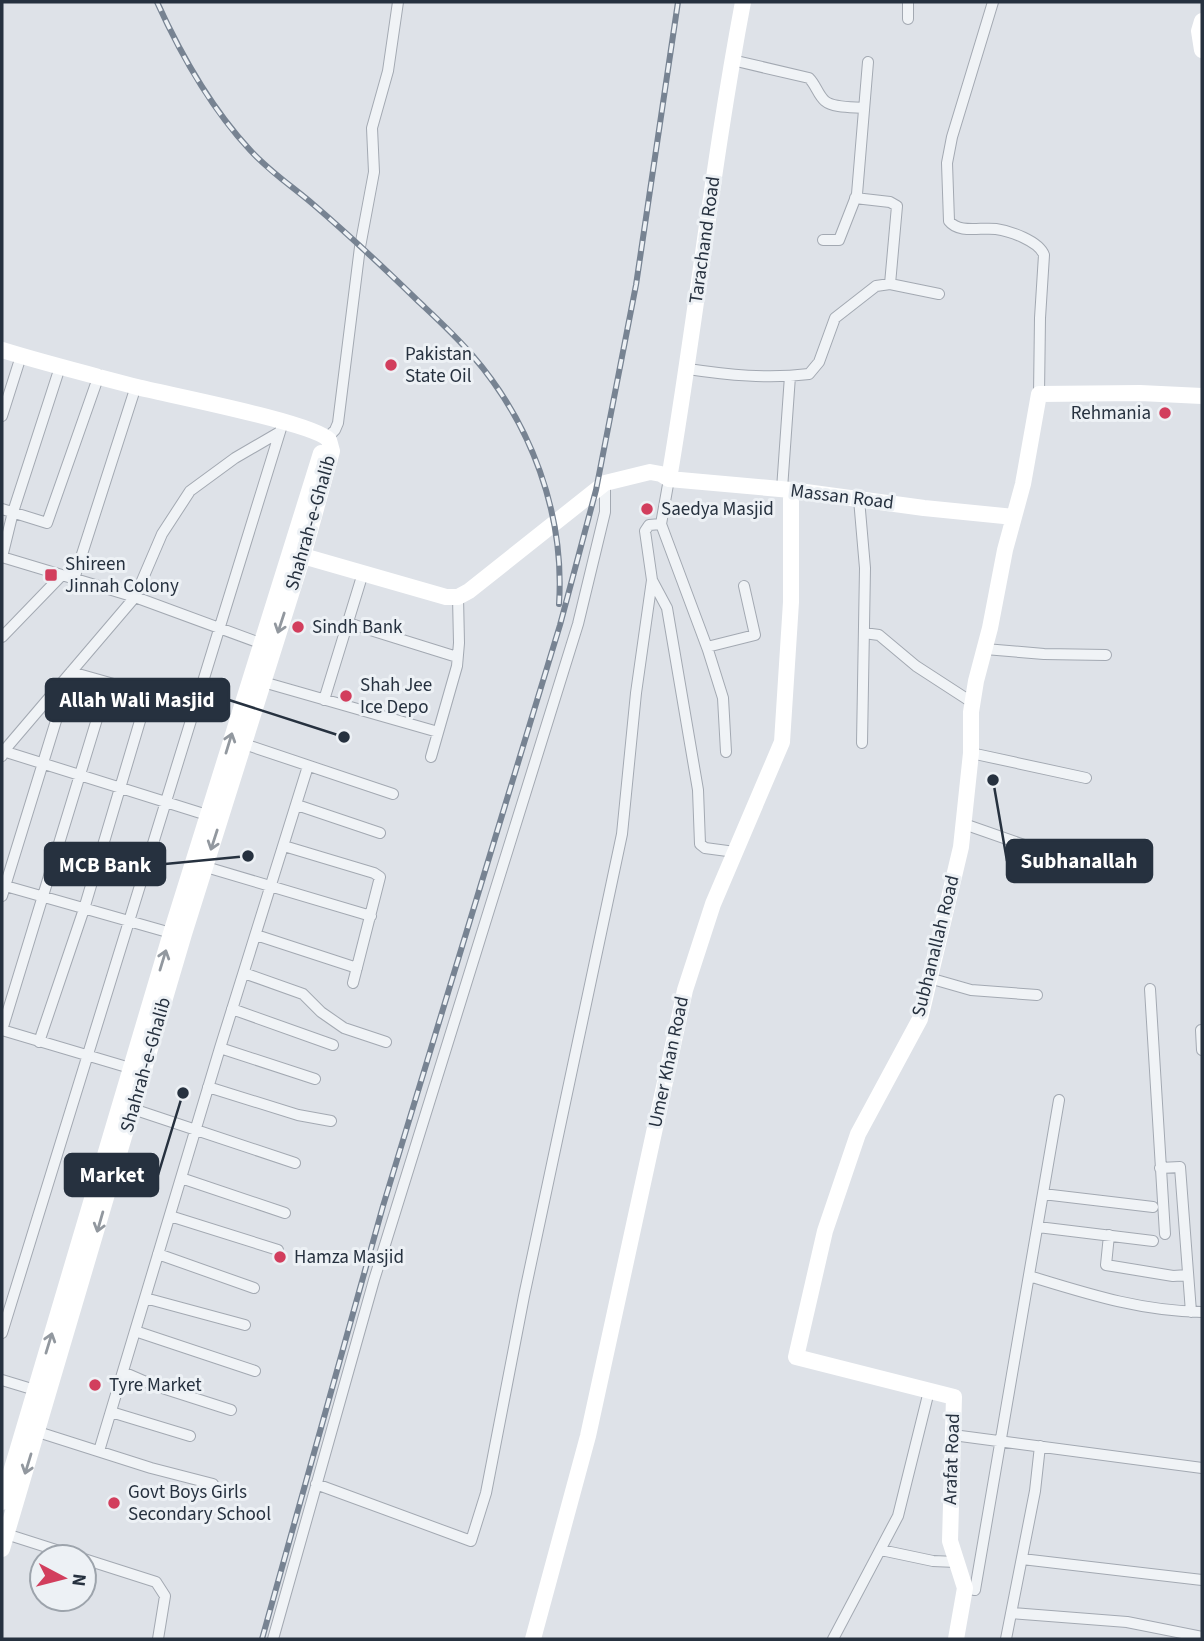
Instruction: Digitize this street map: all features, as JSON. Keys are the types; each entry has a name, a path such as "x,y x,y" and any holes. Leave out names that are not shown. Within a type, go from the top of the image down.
{"street":[{"path":"2,350 99,375 280,428 321,433 328,439 338,423 360,247 374,172 372,128 388,71 398,2"},
{"name":"Tarachand Road","path":"669,479 688,369 723,106 743,2"},
{"path":"908,2 908,19"},
{"path":"993,2 952,136 947,163 949,221 957,228 998,229 1028,240 1042,249 1044,255 1039,394 1140,393 1202,396"},
{"path":"1202,21 1199,31 1202,50"},
{"path":"732,61 809,78 829,104 864,108"},
{"path":"823,240 839,240 855,198 868,62"},
{"path":"855,198 890,202 897,206 890,284"},
{"path":"688,369 733,376 809,374 815,369 835,318 876,286 890,284 939,294"},
{"path":"2,416 21,356"},
{"path":"60,367 7,510 2,557 135,597 261,643"},
{"path":"7,510 47,523 99,375"},
{"path":"787,489 790,376"},
{"path":"74,579 136,386"},
{"name":"Subhanallah Road","path":"796,1357 825,1231 858,1134 920,1019 959,856 976,681 1005,550 1023,484 1039,394"},
{"path":"207,815 43,763 2,754 135,597 162,534 190,491 280,428"},
{"path":"2,1333 280,428"},
{"name":"Shahrah-e-Ghalib","path":"4,1542 206,867 303,556 332,451 328,439"},
{"name":"Shahrah-e-Ghalib","path":"2,1502 207,815 328,439"},
{"name":"Massan Road","path":"605,483 650,472 669,479 787,489 1014,517"},
{"path":"669,479 661,524 723,698 726,752"},
{"path":"303,556 446,597 458,597 605,483"},
{"path":"273,1639 374,1280 578,624 605,512 605,483"},
{"name":"Umer Khan Road","path":"533,1639 588,1436 685,990 713,904 782,742 791,602 787,489"},
{"path":"859,499 865,568 862,743"},
{"path":"316,1484 471,1541 486,1493 529,1273 622,834 636,693 652,580 645,531 649,525 661,524"},
{"path":"324,700 363,573"},
{"path":"2,636 62,576"},
{"path":"652,580 667,608 670,622 698,790 698,838 705,848 735,852"},
{"path":"707,648 755,635 744,586"},
{"path":"431,757 457,657 458,597"},
{"path":"348,623 457,657"},
{"path":"864,633 879,635 916,666 973,703"},
{"path":"985,649 1044,654 1106,654"},
{"path":"71,672 195,707"},
{"path":"71,672 3,889 43,896 171,933"},
{"path":"263,682 438,732"},
{"path":"108,683 2,1030 130,1068"},
{"path":"39,1042 84,909 148,694"},
{"path":"244,744 393,794"},
{"path":"971,753 1086,778"},
{"path":"99,1451 308,766"},
{"path":"297,805 380,833"},
{"path":"964,824 1044,852"},
{"path":"284,846 378,875 380,881 353,983"},
{"path":"206,867 371,916"},
{"path":"256,935 357,968"},
{"path":"244,973 303,994 321,1012 344,1028 386,1042"},
{"path":"929,978 971,990 1037,995"},
{"path":"1150,989 1165,1234"},
{"path":"232,1009 333,1045"},
{"path":"1200,1030 1202,1050"},
{"path":"220,1048 315,1079"},
{"path":"208,1087 298,1115 331,1121"},
{"path":"965,1588 975,1590 1059,1100"},
{"path":"133,1109 295,1163"},
{"path":"1029,1276 1096,1297 1148,1309 1196,1312 1188,1275 1180,1167 1160,1168"},
{"path":"181,1178 285,1213"},
{"path":"1043,1194 1153,1208"},
{"path":"170,1216 278,1250"},
{"path":"1038,1227 1153,1241"},
{"path":"1109,1235 1106,1265 1173,1276 1188,1275"},
{"path":"158,1254 254,1288"},
{"path":"145,1298 244,1325"},
{"path":"135,1331 255,1371"},
{"name":"Arafat Road","path":"796,1357 954,1397 950,1541 965,1588 956,1639"},
{"path":"123,1372 153,1385 231,1409"},
{"path":"2,1380 35,1390"},
{"path":"833,1639 898,1516 929,1391"},
{"path":"111,1412 190,1436"},
{"path":"38,1432 151,1468 213,1484"},
{"path":"953,1435 1202,1468"},
{"path":"1006,1639 1035,1491 1040,1447"},
{"path":"4,1542 28,1547"},
{"path":"881,1550 933,1561 956,1562"},
{"path":"1022,1559 1202,1580"},
{"path":"98,1563 156,1582 162,1590 165,1606 158,1639"},
{"path":"1011,1612 1128,1622 1202,1637"}],"railway":[{"path":"157,2 198,80 222,116 250,150 340,228 438,319 493,382 527,440 550,504 559,570 559,604"},
{"path":"262,1639 383,1206 560,625 596,490 636,285 678,2"}],"place":[{"name":"Pakistan State Oil","path":"391,365"},
{"name":"Rehmania","path":"1165,413"},
{"name":"Saedya Masjid","path":"647,509"},
{"name":"Shireen Jinnah Colony","path":"51,575"},
{"name":"Sindh Bank","path":"298,627"},
{"name":"Shah Jee Ice Depo","path":"346,696"},
{"name":"Allah Wali Masjid","path":"344,737"},
{"name":"Subhanallah","path":"993,780"},
{"name":"MCB Bank","path":"248,856"},
{"name":"Market","path":"183,1093"},
{"name":"Hamza Masjid","path":"280,1257"},
{"name":"Tyre Market","path":"95,1385"},
{"name":"Govt Boys Girls Secondary School","path":"114,1503"}]}
